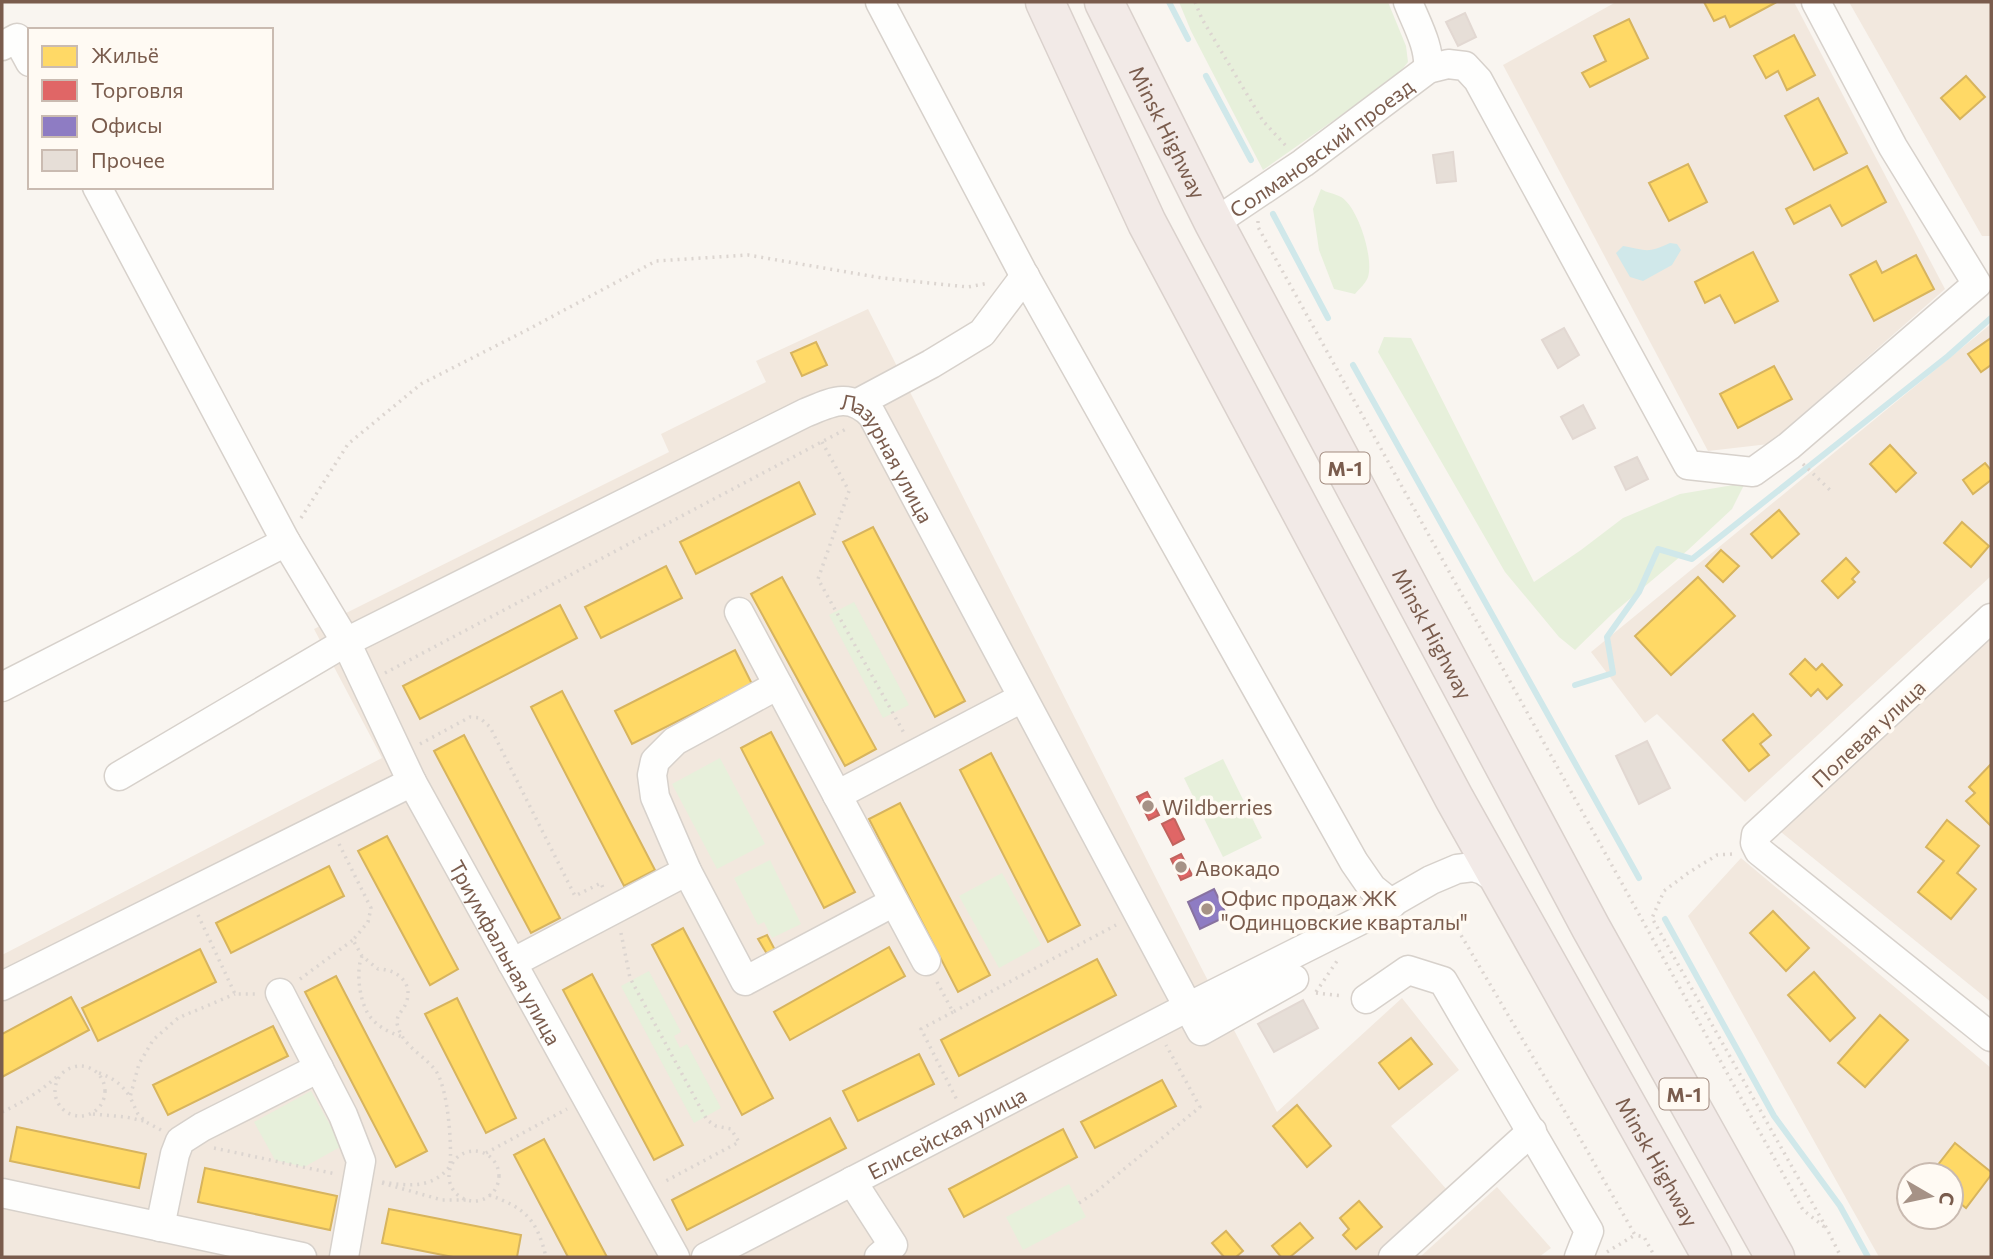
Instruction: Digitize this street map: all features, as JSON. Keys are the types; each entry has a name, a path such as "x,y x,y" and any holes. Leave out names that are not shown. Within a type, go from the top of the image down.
{"highway":[{"name":"Minsk Highway","path":"1045,2 1147,223 1454,798 1712,1257"},
{"name":"Minsk Highway","path":"1104,2 1214,223 1584,916 1775,1257"}],"street":[{"path":"880,2 1025,276 1354,862 1372,888 1400,912"},
{"path":"1408,2 1429,58 1428,69 1448,64 1465,66 1478,80 1688,466 1753,472 1789,446 1984,278 1893,147 1816,2"},
{"path":"2,46 17,38 28,58"},
{"name":"Солмановский проезд","path":"1214,223 1303,163 1428,69"},
{"name":"Триумфальная улица","path":"98,189 286,542 346,642 412,782 675,1257"},
{"path":"865,409 982,333 1025,276"},
{"name":"Лазурная улица","path":"119,776 346,642 805,413 831,402 845,401 865,409 1201,1031 1294,979"},
{"path":"2,687 286,542"},
{"path":"740,612 926,961"},
{"name":"Полевая улица","path":"1759,851 1755,843 1756,835 1991,618"},
{"path":"778,685 675,741 655,761 652,775 655,797 687,871 746,981 894,902"},
{"path":"837,795 1023,698"},
{"path":"2,986 412,782"},
{"path":"1431,880 1452,852 1457,835 1454,798"},
{"path":"1759,851 1991,1037"},
{"path":"1431,880 1457,869 1473,867 1500,881"},
{"path":"512,963 687,871"},
{"name":"Елисейская улица","path":"706,1257 1188,1007 1400,912 1431,880"},
{"path":"1366,999 1408,971 1443,982 1589,1231 1592,1255"},
{"path":"279,993 343,1115 361,1161 344,1257"},
{"path":"160,1227 180,1141 202,1127 319,1068"},
{"path":"1393,1257 1532,1130"},
{"path":"852,1181 893,1245 879,1257"},
{"path":"2,1193 302,1257"}],"path":[{"path":"1195,2 1202,19 1263,121 1303,163"},
{"path":"1258,213 1258,227 1796,1198 1803,1210 1826,1229"},
{"path":"286,542 348,444 421,384 656,261 748,255 882,278 968,287 1025,276"},
{"path":"377,677 822,442 865,409"},
{"path":"822,442 849,491 818,579 916,754"},
{"path":"1800,461 1831,491"},
{"path":"188,894 235,994 279,993 353,940 368,922 372,908 329,824"},
{"path":"1759,851 1717,855 1688,873 1664,891 1652,918 1840,1257"},
{"path":"1400,912 1455,925 1635,1235"},
{"path":"969,1093 957,1100 921,1029 1138,913"},
{"path":"353,940 362,956 379,969 398,973 404,979 409,991 406,1004 398,1014 397,1024 405,1042 437,1073 444,1090 451,1133 448,1176 451,1187 457,1195 466,1200"},
{"path":"362,956 358,964 361,995 370,1018 403,1038"},
{"path":"926,961 953,1012"},
{"path":"1294,979 1316,993 1366,999"},
{"path":"1079,1203 1200,1107 1155,1025"},
{"path":"130,1097 124,1087 114,1079 80,1065 70,1067 62,1073 55,1091 57,1101 71,1114 126,1117 146,1122"},
{"path":"2,1112 45,1088 61,1072"},
{"path":"91,1114 104,1100 106,1090 104,1080 98,1072"},
{"path":"486,1153 587,1098"},
{"path":"476,1150 486,1153 494,1160 499,1170 499,1181 495,1191 477,1201 442,1200 375,1181 417,1185 429,1183 442,1176 456,1157 476,1150"},
{"path":"489,1195 526,1213 541,1237 546,1257"},
{"path":"1592,1255 1635,1235 1644,1237 1655,1257"}],"shaded area":[{"path":"1616,2 1794,2 1945,289 1769,444 1708,451 1503,65"},
{"path":"1849,2 1991,2 1991,236 1982,236"},
{"path":"868,309 1277,1112 1402,998 1459,1070 1391,1126 1448,1191 1377,1257 2,1257 2,955 382,758 314,629 669,452 661,434 766,382 756,361"},
{"path":"1991,324 1991,576 1745,802 1657,714 1645,723 1591,652"},
{"path":"1991,636 1991,1002 1781,832"},
{"path":"1741,858 1991,1068 1991,1257 1879,1257 1688,916"},
{"path":"1497,1187 1551,1248 1539,1257 1420,1257"}],"green space":[{"path":"1179,2 1388,2 1406,46 1408,62 1397,76 1263,170 1191,31"},
{"path":"1321,189 1341,197 1347,203 1359,222 1367,246 1367,279 1355,294 1334,289 1319,250 1313,209"},
{"path":"1384,337 1411,338 1534,582 1623,518 1680,494 1745,483 1732,509 1575,650 1559,637 1505,572 1378,352"},
{"path":"854,602 909,705 883,718 829,615"},
{"path":"720,758 765,844 717,869 672,784"},
{"path":"1223,759 1262,838 1223,857 1184,778"},
{"path":"770,860 801,924 772,938 764,922 758,925 734,878"},
{"path":"1002,873 1041,945 999,968 959,896"},
{"path":"649,971 681,1032 674,1036 680,1048 687,1044 721,1108 694,1123 621,986"},
{"path":"311,1091 342,1146 304,1167 275,1160 254,1122"},
{"path":"1069,1184 1086,1217 1023,1250 1006,1217"}],"water":[{"path":"1670,243 1677,244 1681,250 1672,265 1643,281 1630,277 1616,253 1623,246 1651,250"}],"building: Жильё":[{"path":"1704,2 1775,3 1730,27 1725,16 1714,21"},
{"path":"1629,19 1648,58 1590,87 1582,73 1606,61 1594,36"},
{"path":"1794,35 1815,75 1787,90 1778,71 1766,78 1754,56"},
{"path":"1966,76 1985,97 1960,119 1941,98"},
{"path":"1818,98 1847,153 1814,170 1785,116"},
{"path":"1688,164 1707,202 1669,221 1649,183"},
{"path":"1867,166 1886,202 1842,226 1830,205 1794,224 1786,209"},
{"path":"1753,252 1778,301 1735,323 1720,295 1705,303 1695,282"},
{"path":"1916,255 1934,289 1874,321 1850,275 1876,261 1882,273"},
{"path":"1991,338 1991,365 1981,372 1968,354"},
{"path":"816,342 827,365 802,376 791,353"},
{"path":"1774,366 1792,399 1738,428 1720,394"},
{"path":"1890,445 1916,473 1896,492 1870,464"},
{"path":"1985,463 1991,470 1991,480 1973,494 1963,480"},
{"path":"799,482 815,514 696,574 680,542"},
{"path":"1779,510 1799,534 1772,558 1751,534"},
{"path":"1962,522 1989,546 1971,567 1944,543"},
{"path":"873,527 965,701 935,717 843,542"},
{"path":"1721,550 1739,566 1723,582 1706,566"},
{"path":"1846,558 1859,572 1852,579 1855,582 1838,598 1822,581"},
{"path":"666,566 682,598 601,638 585,607"},
{"path":"782,577 876,749 845,766 751,594"},
{"path":"1698,577 1735,616 1671,675 1635,636"},
{"path":"560,605 577,638 420,719 403,686"},
{"path":"735,650 752,684 632,744 615,711"},
{"path":"1805,659 1816,670 1822,664 1842,685 1827,699 1818,689 1811,696 1790,674"},
{"path":"562,691 655,870 624,886 531,707"},
{"path":"1753,714 1771,735 1760,744 1769,755 1749,771 1723,740"},
{"path":"771,732 855,892 824,908 741,748"},
{"path":"464,735 560,918 531,933 434,751"},
{"path":"991,753 1080,925 1048,942 960,770"},
{"path":"1991,764 1991,826 1966,801 1975,793 1969,787"},
{"path":"900,803 990,975 958,992 869,819"},
{"path":"1947,820 1979,846 1957,873 1976,889 1951,919 1918,892 1944,861 1926,847"},
{"path":"387,836 458,969 430,985 358,851"},
{"path":"329,866 344,896 231,953 216,923"},
{"path":"1773,911 1809,948 1786,971 1750,933"},
{"path":"683,928 773,1098 742,1115 652,945"},
{"path":"767,935 775,950 767,954 758,939"},
{"path":"889,947 905,976 790,1040 774,1012"},
{"path":"200,949 216,982 98,1041 82,1008"},
{"path":"1097,959 1116,995 959,1076 941,1040"},
{"path":"1814,972 1855,1018 1830,1041 1788,995"},
{"path":"592,974 683,1145 654,1160 563,990"},
{"path":"336,976 427,1151 396,1167 305,992"},
{"path":"71,997 89,1030 2,1077 2,1034"},
{"path":"457,998 516,1118 486,1133 425,1014"},
{"path":"1880,1015 1908,1040 1865,1087 1838,1063"},
{"path":"273,1026 288,1056 168,1115 153,1085"},
{"path":"1411,1038 1432,1064 1399,1089 1379,1063"},
{"path":"919,1054 934,1084 858,1121 843,1091"},
{"path":"1162,1080 1176,1106 1095,1148 1081,1122"},
{"path":"1297,1105 1331,1146 1307,1167 1273,1126"},
{"path":"830,1118 846,1148 687,1230 672,1200"},
{"path":"17,1127 146,1154 139,1188 10,1161"},
{"path":"1063,1129 1077,1157 964,1217 949,1189"},
{"path":"544,1139 607,1257 568,1257 514,1155"},
{"path":"1955,1143 1991,1172 1966,1208 1965,1161 1941,1161"},
{"path":"205,1168 337,1196 330,1230 198,1202"},
{"path":"1359,1201 1382,1227 1356,1249 1343,1235 1349,1229 1340,1218"},
{"path":"389,1209 521,1235 517,1257 453,1257 382,1243"},
{"path":"1300,1223 1313,1238 1290,1257 1281,1257 1272,1246"},
{"path":"1226,1231 1243,1251 1236,1257 1224,1257 1212,1243"}],"building: Торговля":[{"name":"Wildberries","path":"1147,792 1159,815 1149,820 1137,797"},
{"path":"1174,818 1184,839 1173,845 1162,824"},
{"path":"1181,854 1192,875 1181,880 1171,859"}],"building: Офисы":[{"name":"Офис продаж ЖК \"Одинцовские кварталы\"","path":"1214,889 1227,916 1200,929 1188,902"}],"building: Прочее":[{"path":"1465,13 1476,37 1458,46 1446,22"},
{"path":"1453,152 1456,181 1437,183 1433,155"},
{"path":"1564,328 1579,355 1558,368 1542,340"},
{"path":"1583,405 1595,428 1573,439 1561,417"},
{"path":"1637,457 1648,479 1626,490 1615,467"},
{"path":"1647,741 1670,788 1639,804 1616,756"},
{"path":"1303,1000 1318,1028 1274,1052 1258,1024"}],"waterway":[{"path":"1169,2 1188,39"},
{"path":"1206,76 1251,160"},
{"path":"1273,214 1328,318"},
{"path":"1575,685 1613,673 1607,637 1639,592 1658,549 1692,559 1948,356 1991,318"},
{"path":"1353,365 1639,878"},
{"path":"1665,919 1774,1116 1840,1206 1868,1257"}],"place":[{"name":"Wildberries","path":"1148,806"},
{"name":"Авокадо","path":"1181,867"},
{"name":"Офис продаж ЖК \"Одинцовские кварталы\"","path":"1207,909"}]}
